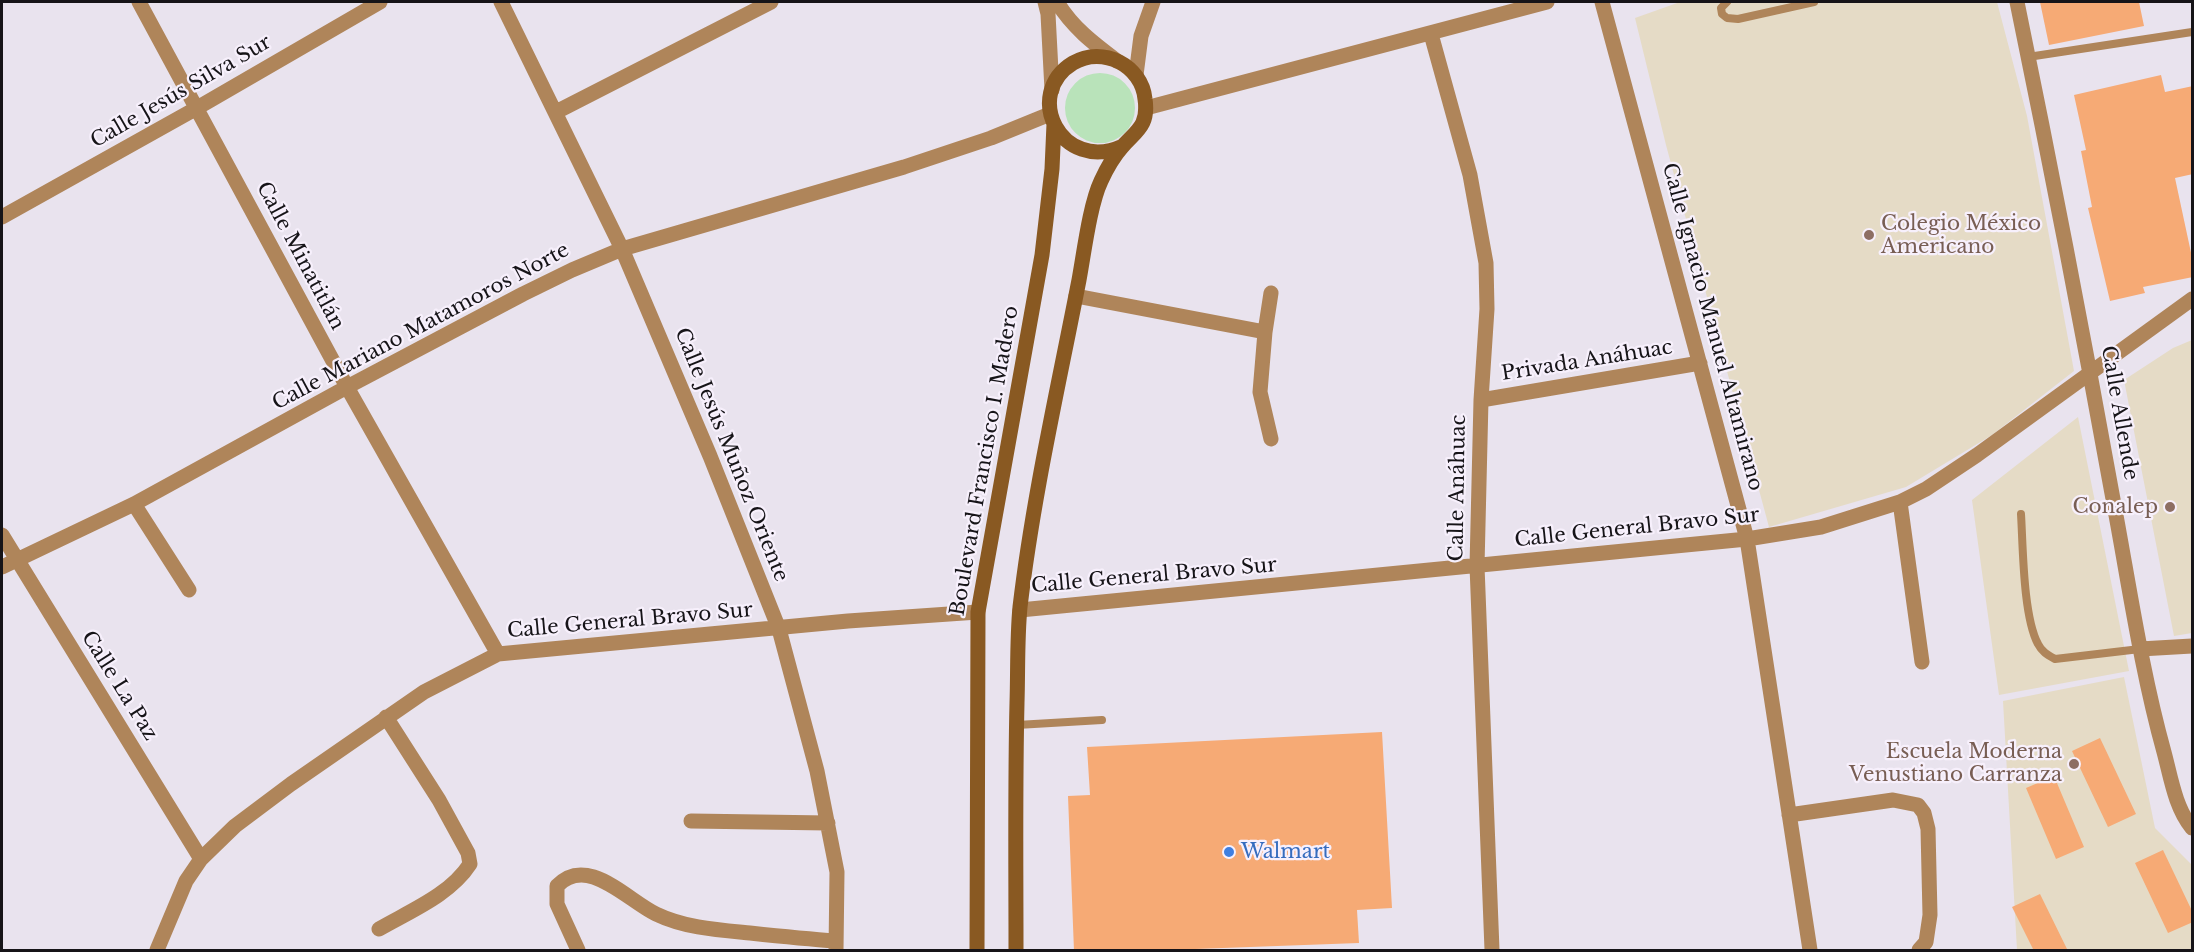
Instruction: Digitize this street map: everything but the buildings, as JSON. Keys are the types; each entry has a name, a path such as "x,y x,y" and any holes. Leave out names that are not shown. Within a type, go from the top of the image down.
{"main road":[{"path":"1016,951 1020,610 1031,535 1100,182 1123,146 1139,130 1146,108 1145,96 1136,75 1118,61 1106,57 1083,58 1064,70 1052,90 1052,119 1060,134 1078,149 1101,153 1123,146"},
{"name":"Boulevard Francisco I. Madero","path":"976,951 978,612 1042,255 1052,169 1052,119"}],"street":[{"name":"Calle Minatitlán","path":"139,2 347,387 498,654"},
{"name":"Calle Jesús Silva Sur","path":"2,217 380,2"},
{"name":"Calle Jesús Muñoz Oriente","path":"501,2 622,249 710,456 779,629 817,771 837,872 836,946"},
{"path":"556,112 771,2"},
{"path":"1045,2 1048,14 1052,90"},
{"path":"1057,2 1079,32 1118,61"},
{"path":"1136,75 1141,36 1153,2"},
{"path":"1146,108 1547,2"},
{"name":"Calle Ignacio Manuel Altamirano","path":"1602,2 1747,539 1810,951"},
{"name":"Calle Allende","path":"2017,2 2091,373 2140,649 2173,788 2184,817 2193,828"},
{"name":"Calle Anáhuac","path":"1431,34 1470,175 1486,262 1487,309 1481,400 1477,566 1492,951"},
{"name":"Calle Mariano Matamoros Norte","path":"2,567 134,504 522,294 622,249 904,167 1052,119"},
{"path":"1270,439 1260,392 1271,293"},
{"path":"1076,296 1265,332"},
{"name":"Calle General Bravo Sur","path":"1020,610 1747,539 1821,526 1900,502 1926,489 1969,461 2193,299"},
{"name":"Privada Anáhuac","path":"1481,400 1700,363"},
{"path":"1900,502 1922,662"},
{"path":"134,504 189,590"},
{"name":"Calle La Paz","path":"2,536 201,859"},
{"name":"Calle General Bravo Sur","path":"157,951 186,881 201,859 235,826 386,717 433,687 498,654 978,612"},
{"path":"2140,649 2193,646"},
{"path":"379,928 450,887 463,875 470,864 468,853 439,800 386,717"},
{"path":"1789,815 1893,800 1918,805 1924,813 1928,829 1930,915 1926,942 1919,951"},
{"path":"691,821 828,823"},
{"path":"578,951 557,904 557,886 563,879 577,874 593,876 656,914 680,924 836,946"}],"lane":[{"path":"1727,2 1720,8 1722,14 1727,18 1738,19 1814,2"},
{"path":"2028,57 2193,32"},
{"path":"2021,513 2030,619 2037,644 2045,654 2055,659 2140,649"},
{"path":"1017,725 1102,720"}],"shaded area":[{"name":"Colegio México Americano","path":"1680,2 1997,2 2027,116 2074,371 1992,435 1906,487 1769,527 1666,145 1635,18"},
{"name":"Conalep","path":"2192,340 2192,633 2174,636 2124,380 2173,348"},
{"path":"2078,417 2129,671 1999,695 1972,500"},
{"name":"Escuela Moderna Venustiano Carranza","path":"2124,677 2155,828 2192,865 2192,950 2017,950 2003,701"}],"green space":[{"path":"1107,73 1120,79 1129,88 1133,94 1135,108 1133,122 1125,133 1114,141 1093,143 1075,133 1067,122 1065,101 1075,83 1086,75"}],"place":[{"name":"Colegio México Americano","path":"1869,235"},
{"name":"Conalep","path":"2170,507"},
{"name":"Escuela Moderna Venustiano Carranza","path":"2074,764"},
{"name":"Walmart","path":"1229,852"}]}
